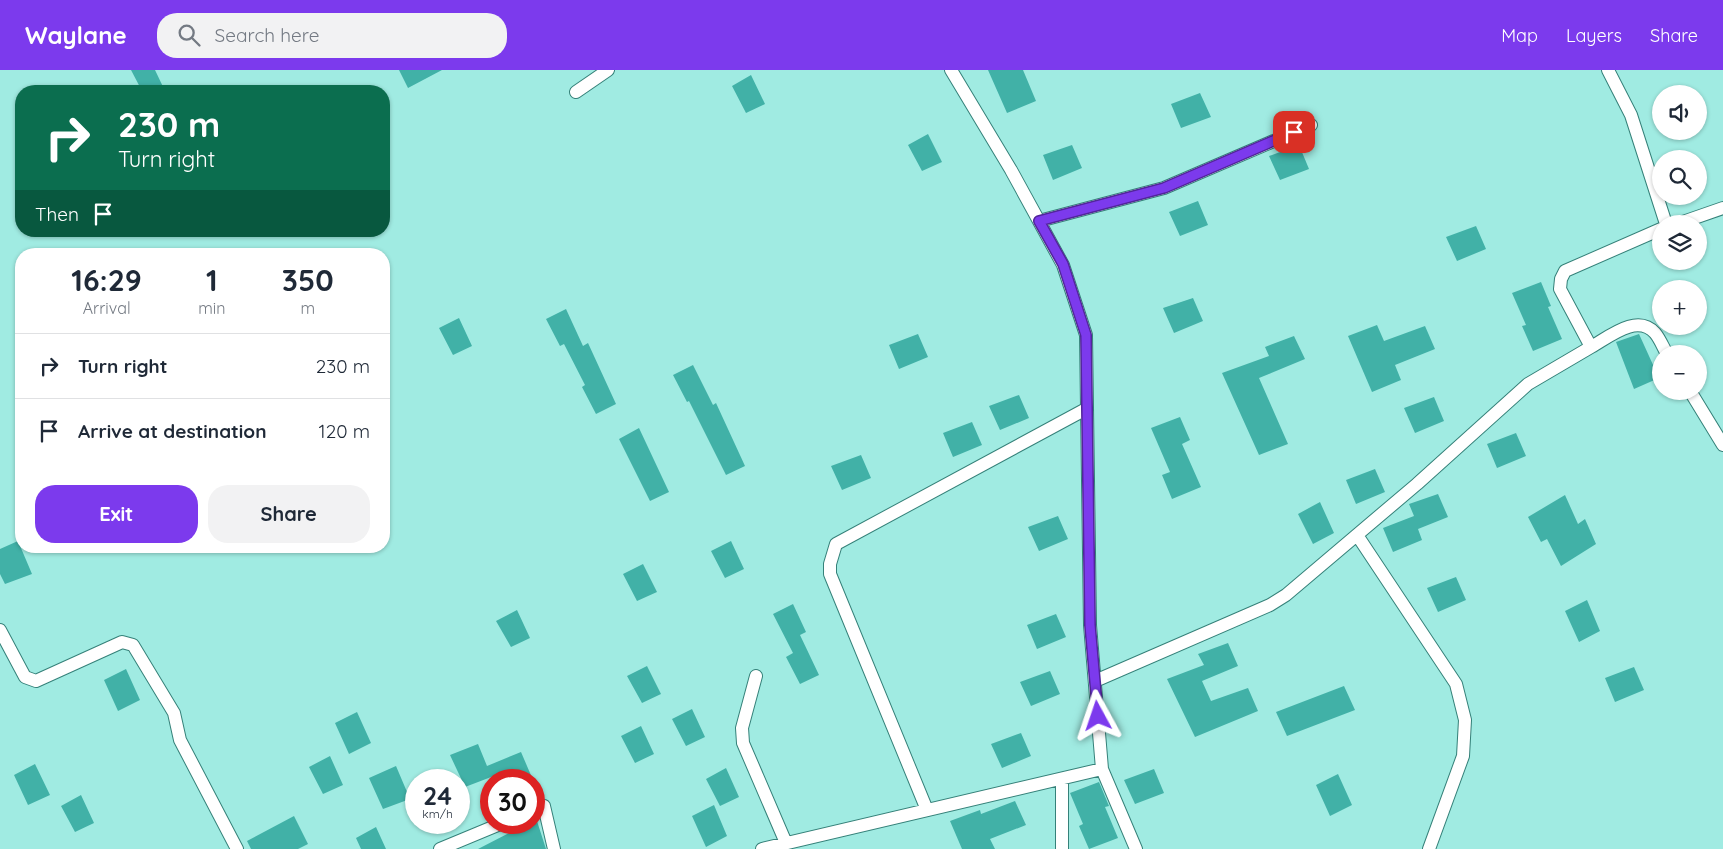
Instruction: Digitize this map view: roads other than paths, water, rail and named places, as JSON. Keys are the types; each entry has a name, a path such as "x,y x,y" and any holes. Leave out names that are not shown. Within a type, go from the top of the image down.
{"street":[{"path":"576,92 608,70"},
{"path":"951,70 1063,264 1086,335 1090,625 1102,769 1136,849"},
{"path":"1608,70 1631,115 1663,215"},
{"path":"1039,221 1164,188 1311,125"},
{"path":"1703,215 1723,208"},
{"path":"1591,347 1560,290 1561,279 1565,271 1652,233"},
{"path":"1095,680 1270,605 1286,595 1528,384 1634,324 1646,326 1655,333 1662,345"},
{"path":"1696,400 1723,444"},
{"path":"927,810 830,574 832,552 836,544 1086,409"},
{"path":"1357,535 1456,684 1465,720 1463,756 1429,849"},
{"path":"0,630 25,677 32,681 40,680 122,642 132,645 174,713 180,740 237,849"},
{"path":"756,676 742,728 743,743 786,843"},
{"path":"762,849 1102,769"},
{"path":"1062,779 1062,849"},
{"path":"545,810 554,849"},
{"path":"440,849 480,832"}]}
